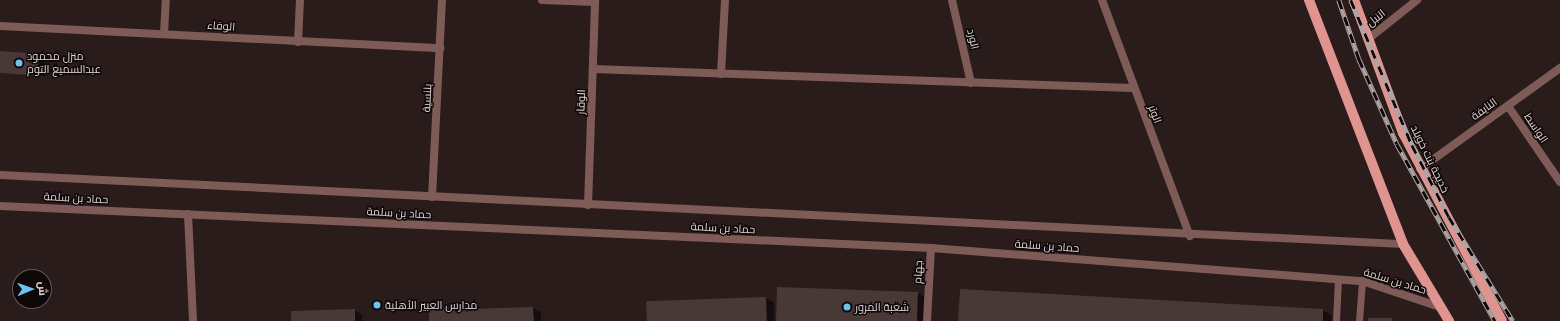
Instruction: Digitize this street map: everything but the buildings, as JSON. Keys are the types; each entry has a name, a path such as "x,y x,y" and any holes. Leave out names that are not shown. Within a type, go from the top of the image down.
{"main road":[{"path":"1309,0 1403,244 1448,321"},
{"name":"خديجة بنت خويلد","path":"1354,0 1420,169 1502,321"}],"street":[{"path":"164,34 166,0"},
{"path":"298,42 300,0"},
{"name":"بلنسية","path":"432,197 442,0"},
{"path":"542,0 595,1"},
{"path":"721,74 725,0"},
{"name":"الورد","path":"952,0 972,82"},
{"name":"الوتر","path":"1102,0 1133,88 1190,236"},
{"name":"الوقار","path":"588,205 595,1"},
{"name":"النبل","path":"1368,39 1414,2"},
{"name":"الوفاء","path":"0,26 440,48"},
{"name":"النايفة","path":"1420,169 1560,68"},
{"path":"593,69 1133,88"},
{"name":"الواسط","path":"1508,106 1560,182"},
{"name":"حماد بن سلمة","path":"0,175 1190,236 1403,244"},
{"name":"حماد بن سلمة","path":"0,206 931,248 1362,281 1440,307"},
{"path":"188,214 193,321"},
{"name":"جهام","path":"926,321 931,248"}],"lane":[{"path":"1336,321 1338,279"},
{"path":"1359,321 1362,281"}],"railway":[{"path":"1339,0 1359,59 1397,144 1495,321"},
{"path":"1351,0 1412,145 1449,217 1513,321"}],"place":[{"name":"منزل محمود عبدالسميع التوم","path":"19,63"},
{"name":"مدارس العبير الأهلية","path":"377,305"},
{"name":"شعبة المرور","path":"847,307"}]}
